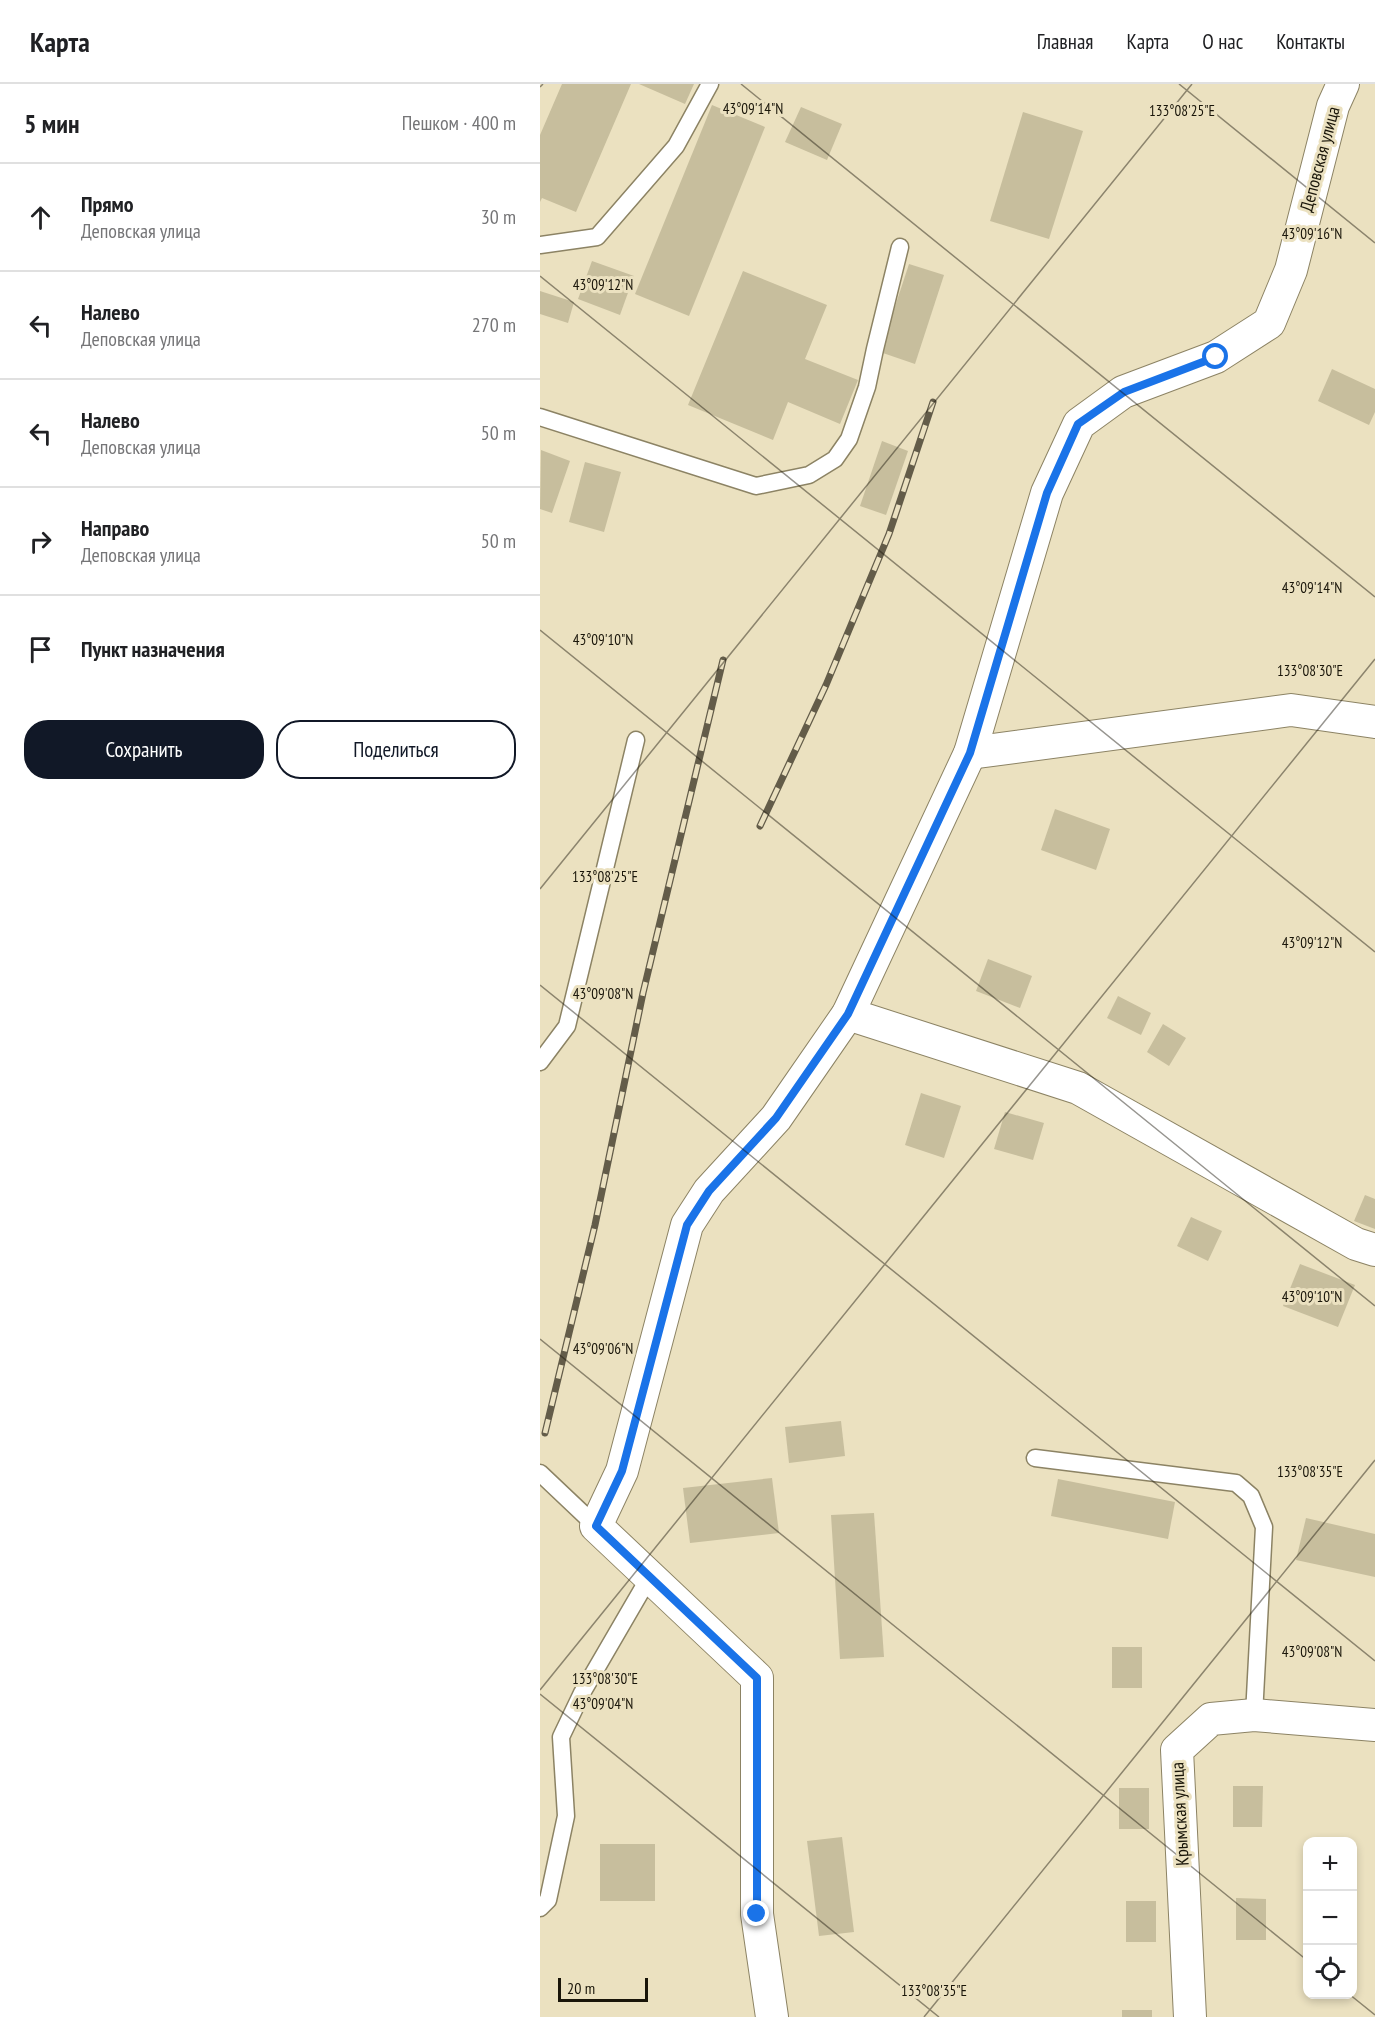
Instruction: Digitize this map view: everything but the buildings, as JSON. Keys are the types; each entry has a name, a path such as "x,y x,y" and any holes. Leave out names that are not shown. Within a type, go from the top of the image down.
{"street":[{"name":"Деповская улица","path":"596,1526 622,1471 687,1225 709,1191 776,1118 848,1014 970,753 1047,493 1078,424 1124,392 1216,357 1269,323 1291,270 1332,106 1343,84"},
{"path":"970,753 1291,710 1375,722"},
{"path":"848,1014 1078,1088 1356,1244 1375,1250"},
{"path":"596,1526 757,1678 757,1914 772,2017"},
{"name":"Крымская улица","path":"1190,2017 1177,1750 1211,1719 1254,1715 1375,1725"}],"lane":[{"path":"540,245 597,237 676,146 710,84"},
{"path":"540,417 756,486 809,476 835,459 849,439 867,387 900,247"},
{"path":"540,1062 567,1026 636,740"},
{"path":"1035,1458 1236,1483 1251,1496 1264,1527 1254,1715"},
{"path":"540,1473 596,1526"},
{"path":"540,1908 548,1900 566,1816 561,1737 582,1693 650,1576"}],"railway":[{"path":"760,826 826,685 889,534 933,402"},
{"path":"545,1433 595,1225 643,993 723,660"}],"route":[{"path":"757,1914 757,1678 596,1526 622,1471 687,1225 709,1191 776,1118 848,1014 970,753 1047,493 1078,424 1124,392 1216,357"}]}
